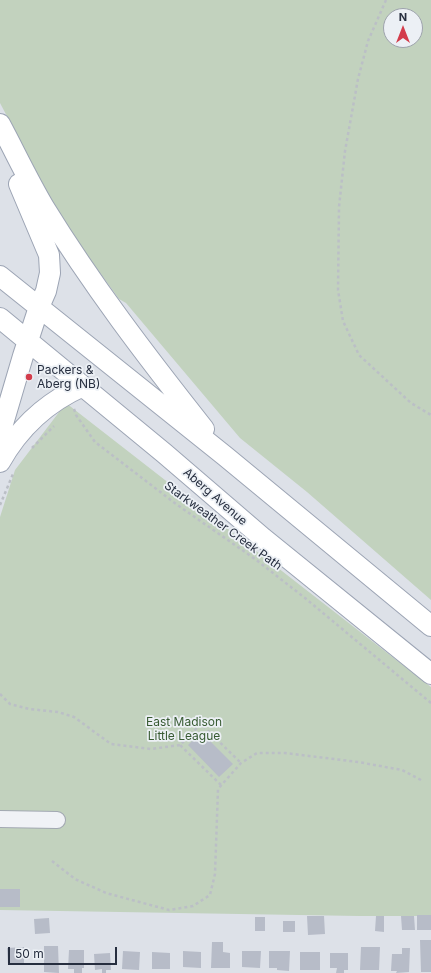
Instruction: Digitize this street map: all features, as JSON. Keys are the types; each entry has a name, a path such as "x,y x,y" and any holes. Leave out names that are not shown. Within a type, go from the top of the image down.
{"main road":[{"path":"0,124 44,206 98,290 156,368 225,456"},
{"path":"0,134 19,185 49,255 50,267 50,279 28,340 0,434"},
{"path":"0,276 225,456 431,626"},
{"name":"Aberg Avenue","path":"0,318 28,340 73,400 164,453 263,538 431,674"},
{"path":"8,465 10,446 26,427 46,407 73,400"}],"street":[{"path":"0,819 57,820"}],"path":[{"path":"386,0 368,41 358,78 348,137 339,207 338,290 343,322 359,355 411,403 431,416"},
{"name":"Starkweather Creek Path","path":"73,400 76,415 95,442 176,504 255,559 305,598 431,703"},
{"path":"29,451 56,424"},
{"path":"0,505 8,465"},
{"path":"0,694 10,704 29,710 58,712 74,717 111,744 150,749 180,745 201,724 241,762"},
{"path":"180,745 221,786"},
{"path":"52,861 75,879 106,893 169,910 193,906 210,894 215,874 218,789 241,762 257,753 285,753 358,762 402,770 421,780"}],"green space":[{"path":"0,0 431,0 431,600 307,492 240,438 126,303 119,299 63,222 0,103"},
{"name":"East Madison Little League","path":"66,403 431,687 431,916 0,910 0,517 15,470"}],"building":[{"path":"201,732 233,764 219,777 188,745"},
{"path":"0,889 20,889 20,907 0,907"},
{"path":"417,915 431,915 431,930 417,930"},
{"path":"307,916 324,916 325,934 308,935"},
{"path":"376,916 384,916 384,932 375,931"},
{"path":"401,916 414,916 415,930 402,930"},
{"path":"255,917 265,917 265,931 255,931"},
{"path":"49,918 50,933 35,934 34,919"},
{"path":"283,921 295,921 295,932 283,932"},
{"path":"420,940 431,940 431,972 421,972"},
{"path":"212,942 223,942 223,952 230,953 230,968 211,968"},
{"path":"44,946 58,946 59,973 44,972"},
{"path":"24,947 24,965 8,965 7,948"},
{"path":"361,947 380,947 379,970 360,970"},
{"path":"402,948 410,948 409,972 396,973 397,971 391,971 392,954 402,954"},
{"path":"69,950 84,950 84,968 82,968 82,973 74,973 74,969 68,969"},
{"path":"123,951 140,952 139,970 122,969"},
{"path":"183,951 201,952 201,968 183,967"},
{"path":"242,951 261,951 260,968 242,967"},
{"path":"269,951 290,951 289,971 269,968"},
{"path":"152,952 170,953 170,969 152,969"},
{"path":"300,952 320,952 320,970 300,970"},
{"path":"110,953 111,970 106,970 106,973 102,973 102,969 95,970 94,954"},
{"path":"330,953 348,953 348,970 344,970 344,973 336,973 337,968 330,968"}],"place":[{"name":"Packers & Aberg (NB)","path":"29,377"}]}
